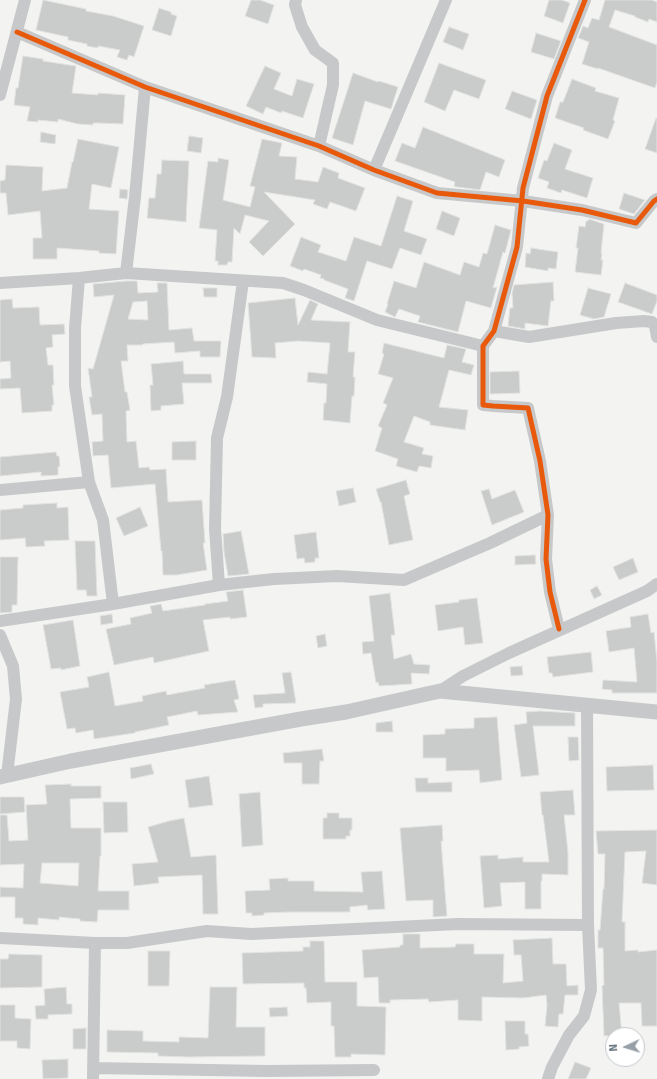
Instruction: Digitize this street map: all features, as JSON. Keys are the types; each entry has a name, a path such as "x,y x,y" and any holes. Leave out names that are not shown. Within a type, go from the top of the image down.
{"street":[{"path":"0,95 25,0"},
{"path":"296,0 295,5 302,27 315,50 333,63 333,85 319,146"},
{"path":"374,170 446,0"},
{"path":"559,629 550,592 546,559 548,515 540,461 528,408 483,404 483,346 494,331 517,247 524,188 547,96 585,0"},
{"path":"17,32 145,87 319,146 374,170 437,193 523,200 582,210 636,223 654,200 657,199"},
{"path":"126,272 135,197 145,87"},
{"path":"0,283 79,278 126,272 283,283 377,320 483,346"},
{"path":"79,278 75,328 75,386 89,482 103,520 113,604"},
{"path":"219,585 215,529 217,438 227,397 243,281"},
{"path":"494,331 529,337 616,323 644,321 652,322 655,326 657,336"},
{"path":"0,490 89,482"},
{"path":"0,621 113,604 219,585 274,579 337,576 404,580 490,543 548,515"},
{"path":"440,691 463,676 559,629 647,591 657,584"},
{"path":"0,635 13,666 16,699 4,776 71,761 346,712 440,691 587,704 657,712"},
{"path":"548,1079 552,1067 569,1035 584,1016 591,990 588,925 587,704"},
{"path":"0,938 95,943 127,943 207,931 251,934 458,924 588,925"},
{"path":"95,943 93,1074 267,1070 374,1070"},
{"path":"267,1070 280,1079"}],"building":[{"path":"43,0 86,9 86,11 113,16 144,26 134,57 129,55 127,60 117,57 120,50 98,46 98,48 87,46 87,44 68,40 68,37 36,30"},
{"path":"251,0 260,0 274,5 268,24 245,16"},
{"path":"549,0 562,0 570,3 563,23 544,16"},
{"path":"605,0 652,0 657,2 657,22 649,19 648,22 615,10 609,27 657,45 657,82 655,88 582,64 589,42 578,38 583,26 588,28 592,18 599,20"},
{"path":"159,8 171,12 171,14 177,16 171,36 152,30"},
{"path":"449,27 469,34 463,50 443,42"},
{"path":"536,33 561,41 554,59 531,52"},
{"path":"23,56 43,59 43,61 76,66 72,93 125,95 123,124 78,124 58,119 58,122 38,120 38,122 27,121 30,107 14,105"},
{"path":"439,63 486,80 479,99 454,90 445,111 424,102"},
{"path":"265,66 281,73 274,89 292,96 297,79 314,84 303,118 282,111 281,113 266,107 263,114 246,106"},
{"path":"353,73 398,87 391,109 365,101 353,145 332,138"},
{"path":"572,79 596,88 595,91 619,98 613,120 615,121 608,139 583,130 584,128 555,118 560,102 563,102"},
{"path":"512,91 537,100 531,119 505,109"},
{"path":"656,118 657,119 657,153 645,149"},
{"path":"423,127 505,160 499,177 486,172 480,190 457,187 454,186 455,182 395,161 402,143 415,148"},
{"path":"41,132 56,135 55,144 40,142"},
{"path":"189,136 203,138 201,153 187,151"},
{"path":"78,139 119,147 111,188 92,184 89,209 119,211 116,254 99,253 99,251 57,248 57,259 33,259 33,238 42,238 40,211 8,215 6,193 0,193 0,181 5,180 6,165 43,167 42,191 67,188"},
{"path":"262,139 282,143 279,156 297,157 295,179 318,182 323,167 339,173 338,178 365,188 356,211 330,202 327,209 313,204 315,200 264,192 295,224 263,256 249,242 269,221 245,215 240,234 234,228 232,262 228,262 227,265 218,265 218,261 215,261 217,230 199,228 208,161 218,162 218,158 229,160 223,200 250,207 255,187 250,186"},
{"path":"554,143 572,150 565,169 593,178 587,198 562,190 561,193 547,188 549,182 538,178 544,160 547,161"},
{"path":"162,160 189,161 186,222 147,218 149,198 155,198 157,174 161,174"},
{"path":"120,189 128,190 127,199 119,198"},
{"path":"624,193 645,200 634,214 619,209"},
{"path":"397,196 413,201 404,231 427,239 421,255 400,248 392,269 367,261 354,301 345,298 348,289 320,278 321,275 290,266 301,237 321,245 318,252 346,261 354,237 381,246"},
{"path":"442,211 460,218 454,236 436,229"},
{"path":"589,219 604,224 601,253 601,260 603,260 601,275 575,272 579,226 585,227 586,221"},
{"path":"495,225 511,230 493,288 497,287 491,308 466,301 458,332 418,322 420,316 399,309 395,317 385,312 394,281 416,288 424,262 460,275 464,262 479,267 483,253 487,254"},
{"path":"531,248 558,252 556,269 548,268 548,271 525,267 526,253 530,254"},
{"path":"137,281 138,293 158,292 157,283 167,283 169,330 192,328 194,341 221,341 220,357 200,357 200,351 175,353 174,342 127,345 128,361 121,361 125,392 127,392 130,410 126,411 127,442 136,441 139,468 149,467 150,470 166,469 168,502 202,500 205,543 203,543 207,570 177,575 163,575 155,484 111,488 108,455 93,456 92,442 103,441 102,414 92,415 89,397 92,397 88,368 93,369 114,295 94,297 93,284","holes":["147,301 148,320 128,319 133,302"]},
{"path":"553,282 554,301 551,301 548,326 525,323 525,329 508,326 510,308 513,308 512,293 514,285"},
{"path":"625,283 657,295 657,301 652,314 618,302"},
{"path":"203,288 217,288 217,297 204,297"},
{"path":"588,288 611,294 604,317 594,319 580,315"},
{"path":"295,298 298,325 310,300 318,304 311,320 350,322 348,352 355,352 353,377 355,377 350,423 323,420 327,384 307,382 308,372 327,374 330,343 298,341 275,343 276,358 252,357 248,303"},
{"path":"12,299 13,308 39,307 40,325 64,324 65,334 52,335 53,347 46,348 48,365 53,365 54,385 52,385 54,405 52,405 52,411 22,413 20,388 0,389 0,379 11,378 10,361 0,362 0,300"},
{"path":"384,343 444,358 447,345 466,349 462,362 474,365 471,375 449,370 439,407 468,410 465,430 430,425 430,422 414,416 404,442 424,448 422,454 433,456 431,468 419,466 417,472 396,466 398,459 375,451 382,428 378,426 387,405 383,403 393,378 378,374 384,354 382,353"},
{"path":"183,361 184,374 211,374 212,383 182,383 184,404 161,406 161,410 151,411 150,385 153,385 151,364"},
{"path":"519,371 520,393 490,394 490,372"},
{"path":"196,441 196,460 172,460 172,442"},
{"path":"56,452 57,456 59,456 60,466 58,467 58,475 41,476 41,472 0,476 0,457"},
{"path":"406,480 410,494 404,496 413,540 389,545 381,502 376,489"},
{"path":"353,488 356,502 339,506 336,491"},
{"path":"489,489 492,499 515,490 524,512 492,525 481,491"},
{"path":"57,503 57,508 68,507 69,540 44,541 45,546 26,547 25,538 0,540 0,510 23,508 23,505"},
{"path":"140,507 148,526 124,536 116,518"},
{"path":"241,531 249,574 228,576 223,534"},
{"path":"316,532 319,558 315,558 315,562 305,563 304,558 297,559 294,535"},
{"path":"75,541 95,541 97,596 87,596 86,590 77,590"},
{"path":"535,555 536,564 515,565 515,556"},
{"path":"0,557 18,557 17,605 12,605 12,612 0,613"},
{"path":"633,558 638,572 619,580 613,567"},
{"path":"597,586 602,595 594,599 590,590"},
{"path":"243,590 247,617 203,620 209,651 154,663 153,657 114,665 106,629 131,624 130,618 152,613 150,606 161,604 163,611 205,605 228,601 226,592"},
{"path":"390,593 395,635 391,635 394,659 411,654 414,664 430,665 429,674 411,673 412,684 379,686 378,682 376,683 371,653 363,654 362,642 374,641 369,596"},
{"path":"477,598 483,643 465,645 463,627 438,631 435,605"},
{"path":"112,614 113,623 101,625 100,616"},
{"path":"648,614 651,633 654,632 657,661 657,693 612,693 612,690 602,689 603,680 637,682 634,648 609,652 606,631 631,627 630,617"},
{"path":"73,620 80,666 61,670 61,668 51,669 43,625"},
{"path":"325,634 327,646 318,648 316,636"},
{"path":"591,652 593,672 553,677 552,673 549,673 547,657"},
{"path":"522,666 523,675 511,676 510,667"},
{"path":"109,672 115,706 143,701 142,696 166,691 167,695 205,688 204,685 235,680 239,699 234,700 238,712 198,715 197,711 167,717 169,725 135,733 94,739 93,730 76,733 75,728 67,729 60,692 89,687 87,677"},
{"path":"291,672 296,703 263,704 263,707 255,708 253,695 285,693 282,673"},
{"path":"540,711 575,713 575,726 533,726 539,775 521,777 514,725 527,723 526,712"},
{"path":"497,717 502,780 480,783 479,770 446,771 446,758 423,758 423,735 445,734 445,729 474,728 474,718"},
{"path":"392,721 393,732 376,732 376,723"},
{"path":"568,737 578,737 579,760 569,761"},
{"path":"322,749 324,761 320,761 319,784 302,784 302,763 284,763 283,753"},
{"path":"151,764 154,774 131,779 130,768"},
{"path":"653,765 654,790 607,791 606,767"},
{"path":"209,776 213,805 189,808 185,780"},
{"path":"415,778 428,778 428,783 452,782 452,792 416,792"},
{"path":"71,784 71,786 101,786 101,798 70,799 71,828 101,828 101,856 98,891 129,891 129,910 98,910 97,922 80,921 80,919 59,917 59,920 38,918 38,925 23,924 23,918 15,918 15,897 0,897 0,887 23,888 24,864 0,865 0,815 7,815 9,841 28,840 26,805 47,804 45,785","holes":["42,863 79,863 78,886 40,883"]},
{"path":"573,790 575,815 564,815 568,852 568,875 542,874 541,909 525,909 525,882 500,883 502,906 484,908 480,856 498,855 498,859 523,857 523,862 549,862 540,792"},
{"path":"260,792 263,845 242,847 239,794"},
{"path":"0,797 24,797 25,812 0,814"},
{"path":"103,802 127,802 128,832 104,833"},
{"path":"327,813 339,813 339,818 352,818 352,830 350,830 350,836 346,836 346,839 323,839 323,818 327,818"},
{"path":"184,818 191,857 216,855 218,914 203,914 202,875 158,877 159,883 134,886 132,864 158,862 148,827"},
{"path":"442,825 443,841 441,841 447,916 433,917 433,900 406,901 400,828"},
{"path":"657,830 657,885 642,883 646,851 625,852 622,922 625,922 625,951 638,950 638,952 657,950 657,1026 642,1026 641,1003 619,1003 621,1027 605,1027 604,1036 602,986 604,985 603,948 598,948 598,930 600,930 604,889 605,854 598,854 596,831"},
{"path":"382,871 385,909 368,910 367,905 350,907 350,912 264,913 264,915 252,916 252,913 246,913 245,891 270,890 269,879 288,878 288,881 314,881 314,891 363,892 361,872"},
{"path":"403,934 420,934 420,948 455,947 456,944 474,944 474,954 504,954 503,983 523,981 521,955 514,955 513,940 552,938 553,964 566,964 567,986 578,985 578,995 565,995 563,1014 559,1014 558,1027 545,1026 547,1005 546,995 523,998 482,997 482,1021 458,1020 458,1000 429,1002 428,999 390,1000 390,1003 379,1003 378,977 364,978 362,950 400,947 400,945 403,945"},
{"path":"310,941 324,941 325,982 357,982 357,1006 386,1007 385,1055 351,1054 351,1057 335,1057 334,1026 331,1026 331,1002 307,1003 306,988 304,988 304,983 243,984 242,953 303,951 303,947 310,947"},
{"path":"148,951 170,951 169,986 148,986"},
{"path":"9,954 42,955 42,987 0,988 0,959 8,959"},
{"path":"66,987 67,1004 72,1004 72,1014 48,1015 48,1019 36,1019 35,1006 45,1005 44,989"},
{"path":"210,987 237,987 236,1027 265,1027 265,1056 188,1057 158,1056 158,1053 107,1052 107,1030 143,1031 143,1041 179,1042 179,1037 208,1038"},
{"path":"0,1005 15,1005 15,1018 31,1019 30,1049 17,1048 17,1041 0,1041"},
{"path":"287,1007 288,1016 270,1017 269,1008"},
{"path":"505,1021 525,1021 525,1034 528,1034 529,1046 519,1047 519,1049 506,1050"},
{"path":"86,1028 86,1049 73,1049 73,1029"},
{"path":"68,1059 68,1078 43,1079 42,1060"},
{"path":"575,1062 591,1068 586,1079 568,1079"}],"cycle path":[{"path":"559,629 550,592 546,559 548,515 540,461 528,408 483,405 483,346 494,331 517,247 523,188 547,96 585,0"},
{"path":"17,32 145,87 319,146 374,170 437,193 523,201 582,210 636,223 657,199"}]}
